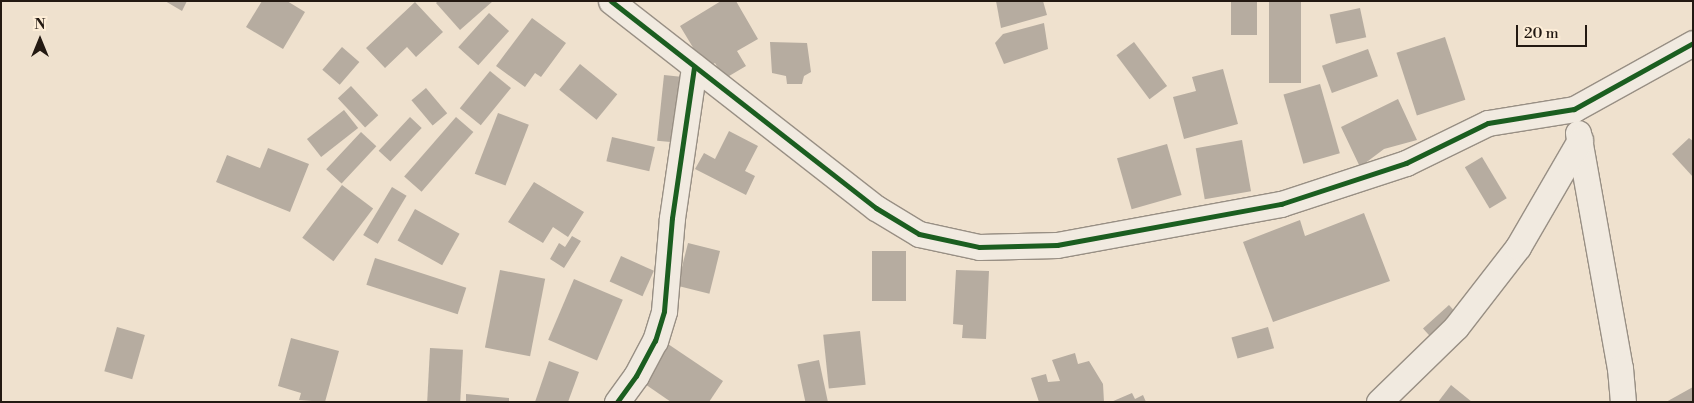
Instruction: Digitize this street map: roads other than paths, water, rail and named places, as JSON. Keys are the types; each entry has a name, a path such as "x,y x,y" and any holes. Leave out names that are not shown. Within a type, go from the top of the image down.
{"street":[{"path":"611,1 876,208 919,234 979,247 1057,245 1281,204 1406,163 1488,123 1574,109 1691,48"},
{"path":"617,402 648,355 664,311 672,218 694,67"},
{"path":"1574,109 1620,368 1623,402"},
{"path":"1378,402 1456,327 1518,247 1580,140"}]}
